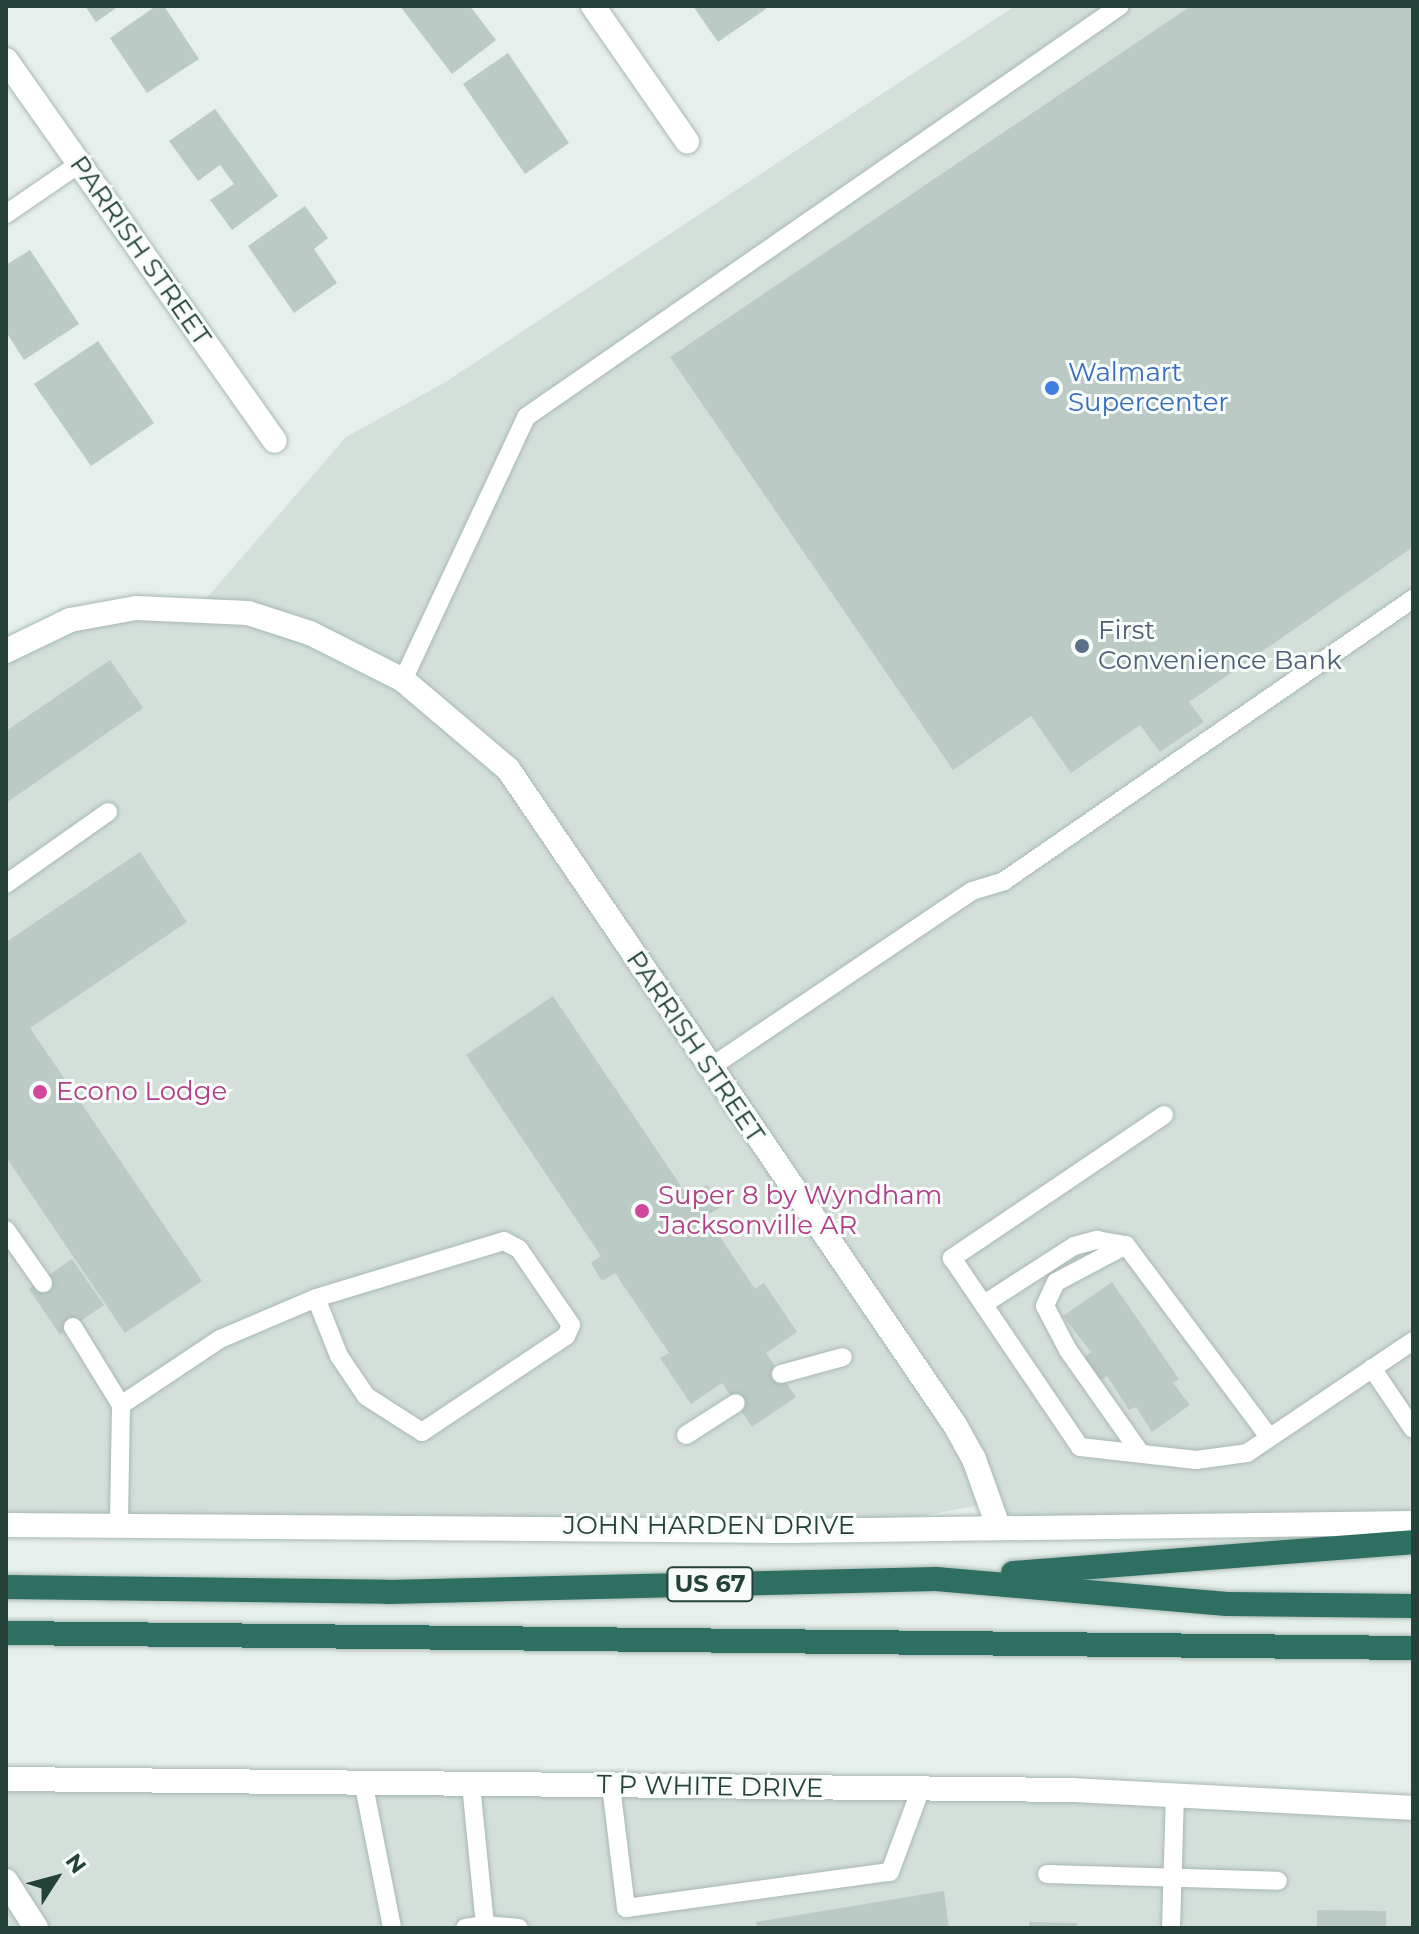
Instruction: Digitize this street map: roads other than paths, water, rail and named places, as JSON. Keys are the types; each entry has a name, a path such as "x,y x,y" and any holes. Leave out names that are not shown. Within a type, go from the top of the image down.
{"highway":[{"path":"936,1579 1413,1542"},
{"name":"US 67","path":"6,1587 388,1592 936,1579 1227,1604 1413,1606"},
{"name":"US 67","path":"6,1633 1413,1648"}],"main road":[{"path":"593,6 687,141"},
{"name":"PARRISH STREET","path":"6,60 275,441"},
{"name":"PARRISH STREET","path":"6,651 70,620 136,608 198,608 248,613 310,633 403,680 508,769 708,1069 955,1425 974,1459 998,1526"},
{"name":"JOHN HARDEN DRIVE","path":"6,1525 789,1531 1413,1523"},
{"name":"T P WHITE DRIVE","path":"6,1779 364,1786 921,1788 1413,1808"},
{"path":"6,1881 36,1928"}],"lane":[{"path":"403,680 526,417 1120,6"},
{"path":"6,214 79,164"},
{"path":"708,1069 972,891 1004,881 1413,599"},
{"path":"6,884 108,812"},
{"path":"1164,1115 952,1258 1080,1447 1208,1461 1247,1453 1413,1341"},
{"path":"6,1230 43,1283"},
{"path":"984,1304 1074,1246 1097,1240 1126,1245 1269,1437"},
{"path":"121,1405 220,1339 316,1298 504,1241 519,1249 571,1325 566,1336 422,1432 366,1396 339,1356 316,1298"},
{"path":"1126,1245 1056,1282 1045,1306 1068,1350 1141,1454"},
{"path":"73,1327 121,1405 119,1524"},
{"path":"781,1374 843,1357"},
{"path":"1372,1368 1413,1429"},
{"path":"686,1435 736,1403"},
{"path":"471,1785 485,1925"},
{"path":"364,1786 392,1928"},
{"path":"611,1786 626,1908 890,1872 921,1788"},
{"path":"1171,1928 1175,1797"},
{"path":"1047,1874 1278,1881"},
{"path":"465,1928 485,1925 519,1928"}],"place":[{"name":"Walmart Supercenter","path":"1052,388"},
{"name":"First Convenience Bank","path":"1082,646"},
{"name":"Econo Lodge","path":"40,1092"},
{"name":"Super 8 by Wyndham Jacksonville AR","path":"642,1211"}]}
